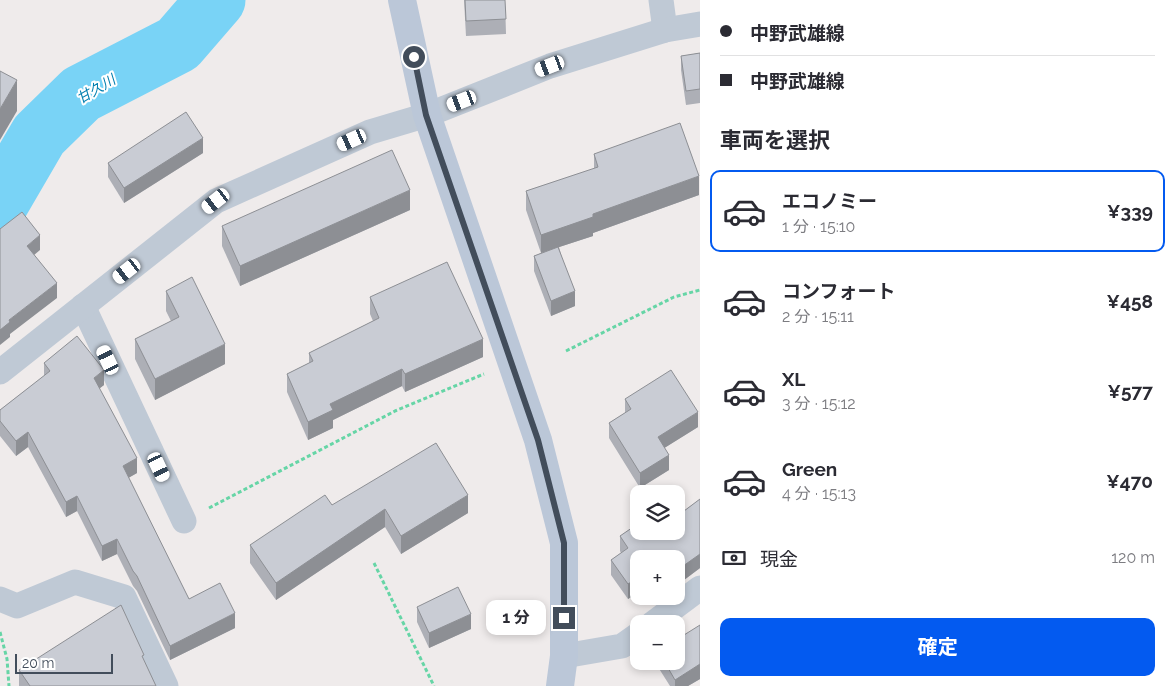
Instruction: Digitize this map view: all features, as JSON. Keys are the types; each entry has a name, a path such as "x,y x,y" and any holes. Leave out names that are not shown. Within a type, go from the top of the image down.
{"main road":[{"path":"402,0 426,115 538,440 564,543 564,656 560,686"}],"street":[{"path":"661,0 665,30"},
{"path":"0,372 216,201 370,132 426,115 550,66 665,30 700,24"},
{"path":"83,306 184,521"},
{"path":"0,600 17,606 75,582 124,597 166,686"},
{"path":"664,615 700,588"},
{"path":"564,656 622,646 630,640"}],"path":[{"path":"566,351 674,297 700,290"},
{"path":"184,521 395,411 489,372"},
{"path":"374,563 434,686"},
{"path":"0,631 7,658 9,686"}],"building":[{"path":"465,0 505,0 506,19 466,21"},
{"path":"700,53 700,89 686,91 681,56"},
{"path":"0,71 17,80 0,109"},
{"path":"186,112 203,138 124,188 108,163"},
{"path":"680,123 699,176 541,235 526,191 598,167 594,154"},
{"path":"392,150 410,190 240,266 222,226"},
{"path":"22,212 40,235 27,246 57,283 9,320 10,322 0,330 0,229"},
{"path":"558,247 575,291 551,301 534,256"},
{"path":"447,262 483,339 405,374 402,369 330,404 333,410 308,422 287,374 313,361 309,353 379,318 370,297"},
{"path":"192,277 225,344 155,379 135,339 179,317 166,291"},
{"path":"77,336 104,370 94,378 137,458 123,466 189,599 220,583 235,613 170,646 117,539 102,546 77,496 66,502 28,432 16,441 0,421 0,410 50,371 44,363"},
{"path":"671,370 698,412 658,437 669,455 640,473 609,423 631,409 625,399"},
{"path":"436,443 468,495 401,536 385,509 276,583 250,545 325,495 332,505"},
{"path":"700,499 700,554 685,565 685,550 630,550 630,583 628,584 611,560 628,548 620,536 630,529 630,540 685,540 685,510"},
{"path":"458,587 471,614 429,633 417,607"},
{"path":"121,605 156,686 30,686 19,670"},
{"path":"700,625 700,664 675,680 669,670 685,670 685,634"}],"waterway":[{"name":"甘久川","path":"0,202 39,135 81,94 178,44 216,0"}],"route":[{"path":"414,57 426,115 538,440 564,543 564,618"}]}
